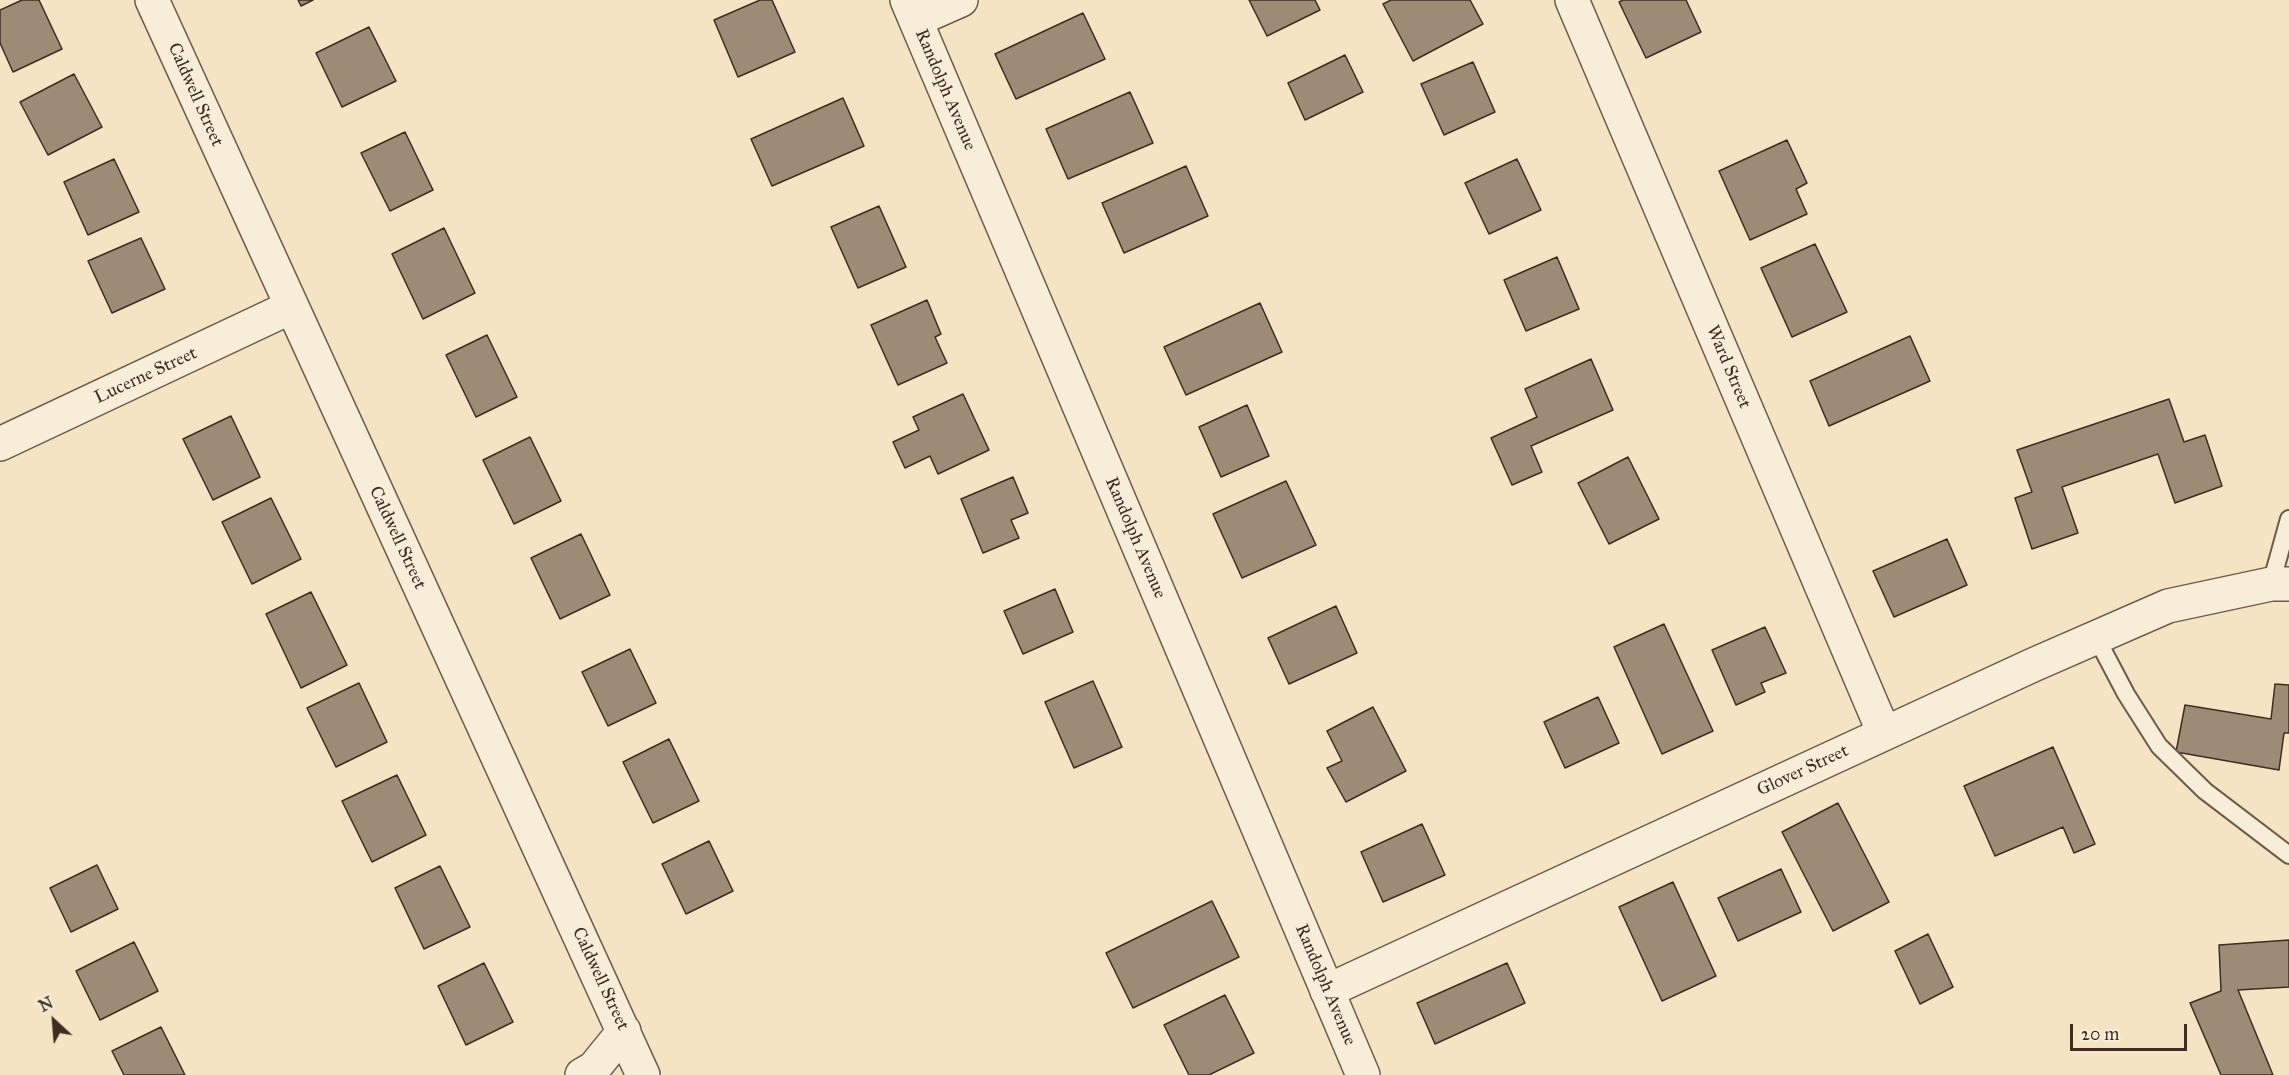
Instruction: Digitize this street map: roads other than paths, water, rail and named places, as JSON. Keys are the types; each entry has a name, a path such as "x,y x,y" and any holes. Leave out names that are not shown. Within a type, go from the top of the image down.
{"street":[{"name":"Caldwell Street","path":"152,0 643,1075"},
{"path":"911,10 961,0"},
{"name":"Ward Street","path":"1572,0 1884,734"},
{"name":"Randolph Avenue","path":"911,10 1363,1075"},
{"name":"Lucerne Street","path":"0,444 291,307"},
{"name":"Glover Street","path":"1327,991 1884,734 2168,606 2280,584"},
{"path":"582,1075 594,1068 624,1031"}],"lane":[{"path":"2280,584 2289,519"},
{"path":"2096,637 2126,694 2159,746 2205,791 2289,855"}]}
